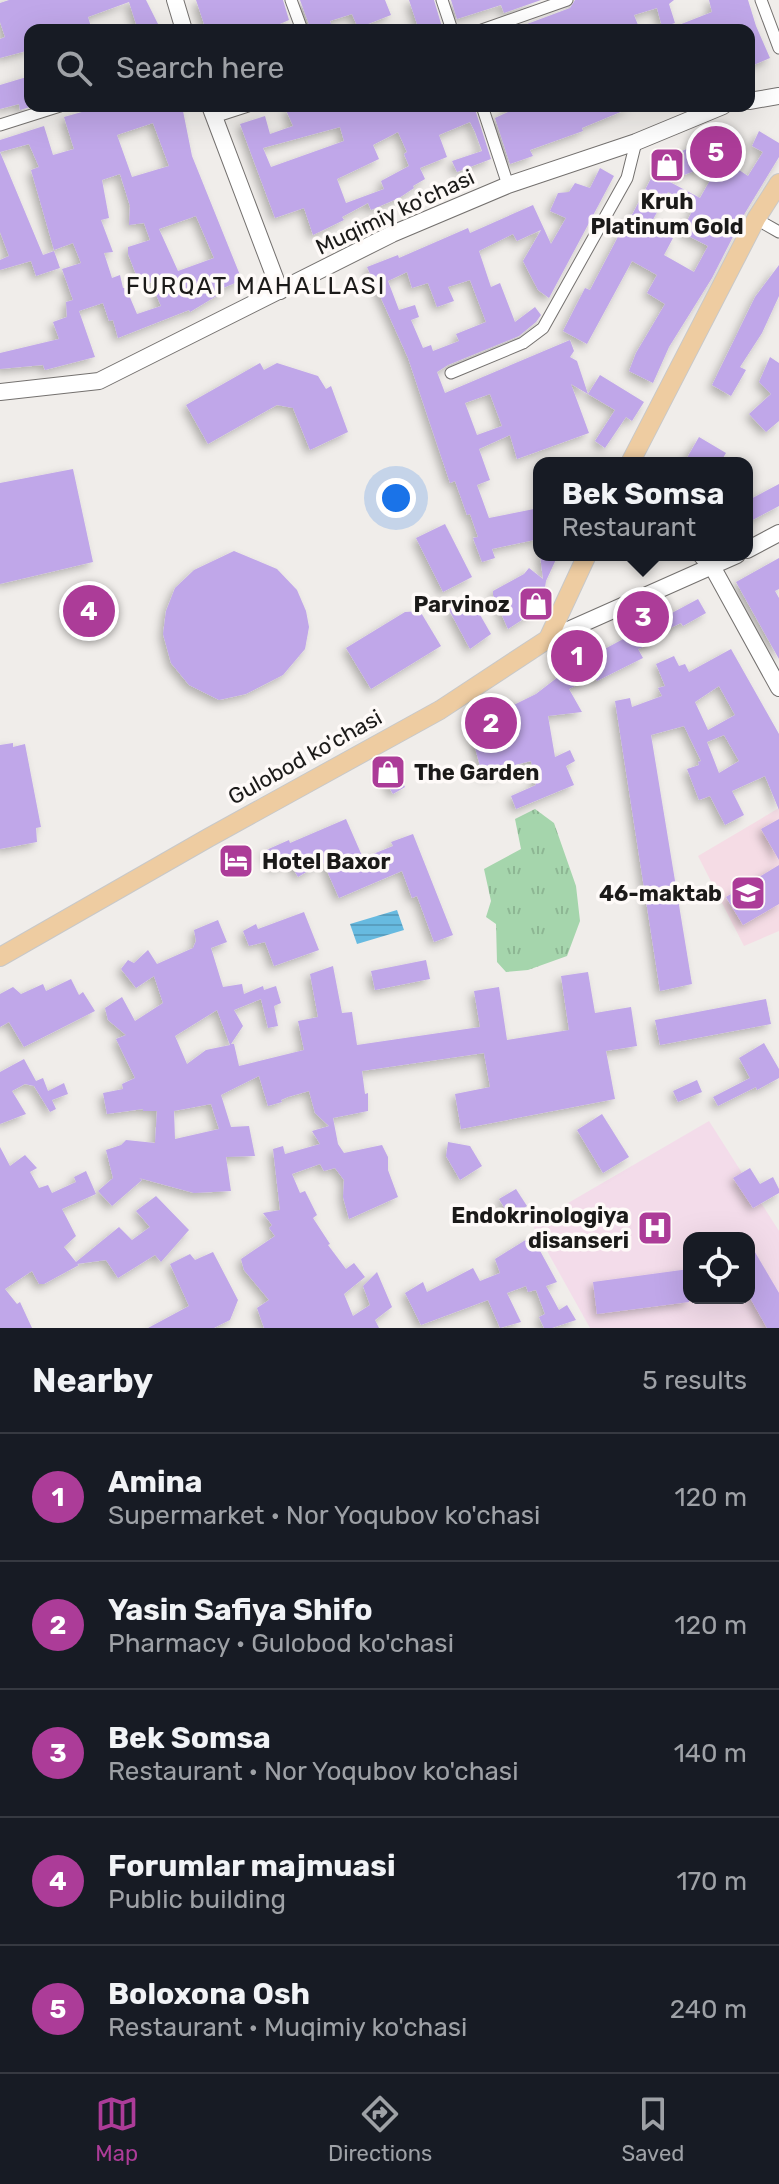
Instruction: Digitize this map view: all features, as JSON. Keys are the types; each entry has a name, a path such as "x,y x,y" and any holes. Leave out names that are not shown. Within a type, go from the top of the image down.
{"main road":[{"path":"175,0 182,24"},
{"path":"755,100 779,96"},
{"path":"212,112 280,291"},
{"name":"Muqimiy ko'chasi","path":"0,392 99,381 392,234 508,185 636,142 708,112"},
{"path":"633,457 756,219 779,183"},
{"path":"753,547 779,533"},
{"path":"548,639 584,561"},
{"path":"707,561 779,688"},
{"path":"548,639 726,561"},
{"name":"Gulobod ko'chasi","path":"0,957 182,852 440,710 548,639"}],"street":[{"path":"291,0 300,24"},
{"path":"442,0 450,24"},
{"path":"499,24 567,0"},
{"path":"761,0 779,48"},
{"path":"0,125 41,112"},
{"path":"484,112 508,185"},
{"path":"451,373 523,343 543,328 627,178 636,142"},
{"path":"756,219 779,232"}],"shaded area":[{"name":"46-maktab","path":"779,808 779,931 744,946 698,856"},
{"name":"Endokrinologiya disanseri","path":"709,1121 779,1231 779,1328 590,1328 532,1224"}],"green space":[{"path":"535,809 554,823 576,886 580,921 567,956 528,970 506,972 497,962 496,924 486,917 491,901 484,869 521,849 515,819"}],"water":[{"path":"397,910 404,930 357,944 350,924"}],"building":[{"path":"9,0 146,0 158,24 136,24 129,2 88,17 90,24 24,24 24,52 0,58 0,39 5,37 0,22 0,3"},
{"path":"196,0 283,0 289,20 280,24 204,24"},
{"path":"300,0 385,0 391,15 368,24 356,24 352,14 330,21 331,24 309,24"},
{"path":"409,0 434,0 441,24 417,24"},
{"path":"451,0 541,0 504,13 501,5 457,19"},
{"path":"575,0 674,0 669,4 675,23 661,24 657,8 634,15 638,24 527,24 570,8"},
{"path":"709,0 748,0 770,58 755,64 755,24 681,24 712,12"},
{"path":"24,78 24,109 20,110 19,104 0,109 0,85"},
{"path":"82,112 183,112 192,156 242,280 221,289 223,292 190,312 118,338 113,320 109,321 103,303 79,311 95,357 45,370 43,365 0,369 0,353 59,339 53,322 67,317 66,302 73,300 62,269 81,263 73,243 54,250 31,170 39,167 29,144 0,152 0,140 44,126 53,155 74,149 64,117","holes":["153,123 169,166 132,177 117,135","120,174 130,206 129,225 144,223 150,240 128,247 128,254 137,277 147,274 161,306 137,314 126,288 123,288 120,275 112,278 104,253 113,252 101,220 109,218 102,180","196,216 214,258 178,271 159,229"]},
{"path":"287,112 476,112 491,159 457,172 452,161 482,151 475,132 470,122 439,135 447,157 420,168 425,179 414,188 371,210 368,203 342,217 344,220 313,235 304,208 275,218 240,124 265,116 270,134 293,126","holes":["340,127 344,141 271,167 263,148","398,132 407,152 404,154 409,166 381,181 384,189 346,203 337,179 379,159 373,145"]},
{"path":"508,112 621,112 582,128 583,131 530,150 533,156 510,164 495,118"},
{"path":"759,131 779,143 779,157 745,213 712,278 669,347 653,383 629,371 665,304 647,293 657,275 632,261 587,344 563,331 585,288 590,290 632,215 657,167 654,165 661,159 700,144 703,150 721,144 724,160 748,176 763,152 752,146","holes":["721,161 700,198 668,181","668,192 695,206 681,232 708,246 694,272 664,255 673,238 650,225"]},
{"path":"0,152 43,255 54,251 60,268 36,276 31,261 0,270 0,260 9,256 0,232"},
{"path":"600,168 614,176 549,298 538,290 523,261 541,230 517,241 513,234 479,251 491,287 500,283 515,322 535,307 541,315 536,322 519,336 437,372 445,393 570,340 574,351 570,357 577,361 588,394 571,384 589,433 517,459 510,435 479,449 490,480 477,485 489,518 533,509 533,540 492,549 495,558 482,562 473,538 478,537 470,514 467,515 455,481 450,483 408,358 367,267 398,255 399,258 468,228 470,233 533,205 551,244 566,218 550,211 558,193 569,192 575,183 590,188","holes":["407,272 412,288 428,283 437,307 454,301 448,287 470,280 486,322 456,334 459,341 433,351 431,345 423,348 411,320 419,317 415,305 399,310 388,281","490,394 502,426 477,435 465,403"]},
{"path":"779,265 779,296 762,333 740,367 746,370 731,396 712,385 755,297"},
{"path":"770,357 779,363 779,421 766,432 749,414 771,394 759,382"},
{"path":"260,363 264,370 277,363 318,376 326,389 331,386 348,432 310,450 293,408 277,405 208,444 186,405"},
{"path":"600,375 644,402 632,421 626,417 605,448 595,441 615,410 588,394"},
{"path":"699,437 726,453 724,457 687,457"},
{"path":"73,469 93,562 0,584 0,483"},
{"path":"779,484 779,506 753,520 753,498"},
{"path":"445,524 472,577 443,592 416,538"},
{"path":"234,551 277,569 297,590 309,627 305,649 283,675 246,694 219,700 189,685 171,663 163,634 166,611 175,588 194,570"},
{"path":"779,558 779,589 775,591 779,598 779,659 736,582"},
{"path":"541,561 555,561 546,581 542,607 508,629 493,591 529,568 543,579"},
{"path":"698,599 706,613 683,626 681,623 653,636 655,642 638,649 643,658 597,681 594,676 569,689 582,712 548,716 555,757 570,750 575,761 566,766 574,785 516,809 511,796 536,785 531,761 503,768 504,773 483,777 474,744 478,743 477,723 536,694 571,667"},
{"path":"475,606 491,634 470,649 448,608"},
{"path":"420,611 441,646 371,689 346,648 405,612"},
{"path":"731,649 779,734 779,810 765,776 732,791 744,815 725,825 710,796 699,800 687,769 699,765 701,761 684,726 651,735 692,984 660,991 615,701 630,698 632,707 662,696 658,688 665,686 656,664 674,656 679,666 685,664 689,672","holes":["719,686 735,715 708,730 695,702","724,735 739,761 719,773 707,742"]},
{"path":"13,743 13,747 25,744 41,827 36,828 37,842 0,849 0,745"},
{"path":"394,767 405,787 393,794 381,774"},
{"path":"346,819 363,858 413,834 453,935 434,942 417,896 412,898 402,871 339,898 323,862 298,877 290,863 273,870 264,851"},
{"path":"779,819 779,860 761,829"},
{"path":"779,865 779,904 743,925 726,897"},
{"path":"304,912 319,950 274,966 265,942 249,946 243,931 256,924 258,929"},
{"path":"218,920 227,942 211,948 223,987 242,984 244,994 263,986 264,990 276,986 281,1003 274,1006 278,1026 268,1028 261,999 234,1010 243,1026 231,1044 234,1044 239,1066 304,1050 298,1021 318,1017 310,974 333,966 342,1013 352,1012 357,1045 480,1027 474,991 499,987 507,1040 569,1030 561,976 588,972 595,1013 631,1007 637,1046 606,1051 615,1099 461,1129 455,1094 490,1087 484,1053 362,1071 365,1094 368,1093 368,1111 333,1118 338,1144 344,1153 382,1145 398,1197 349,1219 343,1197 344,1180 335,1168 324,1171 320,1164 292,1174 300,1193 305,1191 317,1215 313,1218 328,1245 346,1269 354,1263 365,1277 344,1294 353,1316 370,1305 363,1286 377,1272 392,1307 375,1320 379,1328 264,1328 257,1308 269,1300 244,1270 241,1259 275,1236 269,1228 272,1225 263,1213 280,1210 273,1149 283,1146 285,1154 320,1144 312,1131 329,1126 315,1113 309,1091 268,1106 259,1076 221,1095 231,1127 249,1126 255,1156 226,1157 231,1191 194,1193 139,1178 142,1180 112,1206 98,1191 113,1178 106,1150 126,1140 155,1143 157,1111 143,1109 107,1114 103,1093 123,1089 122,1084 135,1078 116,1039 126,1035 108,1020 105,1008 122,997 135,1021 163,1003 154,976 136,988 121,969 128,960 134,963 148,950 157,964 193,948 196,941 194,930","holes":["217,1010 230,1045 206,1050 187,1064 175,1036","211,1104 219,1129 175,1139 174,1111"]},
{"path":"426,960 430,979 375,990 371,971"},
{"path":"71,979 79,995 83,992 95,1011 24,1047 9,1022 0,1027 0,994 13,987 21,994 43,984 46,991"},
{"path":"766,999 771,1024 660,1045 655,1020"},
{"path":"764,1043 779,1069 779,1078 718,1106 713,1097 750,1078 739,1058"},
{"path":"24,1059 36,1081 43,1078 48,1091 64,1083 68,1094 52,1100 56,1109 50,1112 34,1086 25,1084 12,1091 26,1114 0,1124 0,1072"},
{"path":"697,1080 702,1092 678,1102 673,1091"},
{"path":"602,1114 629,1157 603,1173 577,1130"},
{"path":"448,1142 470,1146 482,1166 460,1180 446,1156"},
{"path":"0,1147 10,1166 25,1155 37,1168 30,1172 39,1188 48,1185 52,1193 76,1182 74,1177 86,1171 96,1194 62,1209 76,1236 64,1247 76,1262 119,1227 132,1240 150,1227 136,1211 156,1196 189,1230 161,1262 155,1255 118,1278 106,1260 77,1264 44,1284 39,1284 32,1271 5,1289 17,1304 20,1302 32,1328 0,1328"},
{"path":"750,1168 760,1184 773,1177 779,1189 779,1193 753,1208 733,1178"},
{"path":"516,1189 527,1206 510,1217 499,1199"},
{"path":"532,1236 557,1282 546,1286 559,1310 567,1305 576,1320 544,1328 539,1317 545,1314 536,1290 528,1292 526,1286 507,1293 521,1322 500,1328 488,1300 421,1325 405,1293 423,1282 427,1292 473,1268 480,1281 500,1273 495,1259"},
{"path":"213,1252 238,1300 230,1320 214,1328 148,1328 189,1306 170,1264 190,1254 195,1260"},
{"path":"755,1252 779,1293 779,1328 767,1328 754,1304"},
{"path":"683,1270 683,1303 597,1314 593,1282"}],"place":[{"name":"Boloxona Osh","path":"716,152"},
{"name":"Kruh Platinum Gold","path":"667,165"},
{"name":"Parvinoz","path":"536,604"},
{"name":"Forumlar majmuasi","path":"89,611"},
{"name":"Bek Somsa","path":"643,617"},
{"name":"Amina","path":"577,656"},
{"name":"Yasin Safiya Shifo","path":"491,723"},
{"name":"The Garden","path":"388,772"},
{"name":"Hotel Baxor","path":"236,861"},
{"name":"46-maktab","path":"748,893"},
{"name":"Endokrinologiya disanseri","path":"655,1228"}],"district":[{"name":"FURQAT MAHALLASI","path":"256,286"}]}
